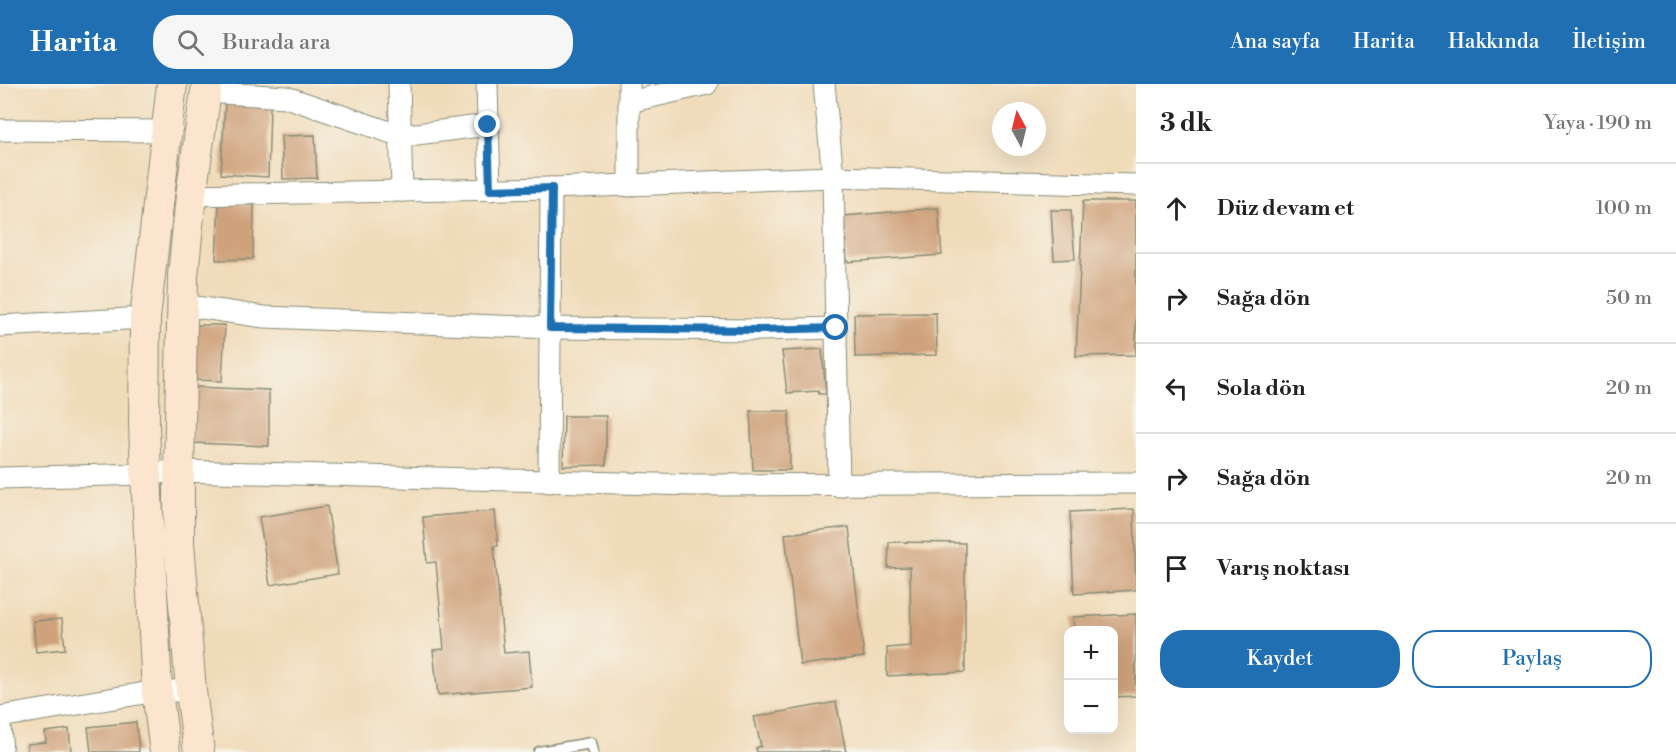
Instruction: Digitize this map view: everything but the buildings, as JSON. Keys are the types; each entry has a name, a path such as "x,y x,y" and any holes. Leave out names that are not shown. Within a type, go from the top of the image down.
{"main road":[{"path":"165,752 157,691 146,474 145,318 172,84"},
{"path":"199,752 191,691 179,543 178,471 183,276 191,195 206,88"}],"street":[{"path":"399,84 402,191"},
{"path":"487,84 490,190"},
{"path":"629,186 629,93 707,84"},
{"path":"824,84 833,177 838,486"},
{"path":"206,88 286,97 401,136 488,125"},
{"path":"0,130 166,132"},
{"path":"191,195 490,190 833,177 1136,185"},
{"path":"549,482 552,188"},
{"path":"182,304 264,317 550,328 759,330 836,328"},
{"path":"0,326 145,318"},
{"path":"0,478 178,471 693,485 1136,483"},
{"path":"0,717 157,691 191,691"},
{"path":"0,726 2,752"}],"lane":[{"path":"539,752 591,742 593,752"}],"route":[{"path":"488,125 490,190 552,188 550,328 759,330 836,328"}]}
